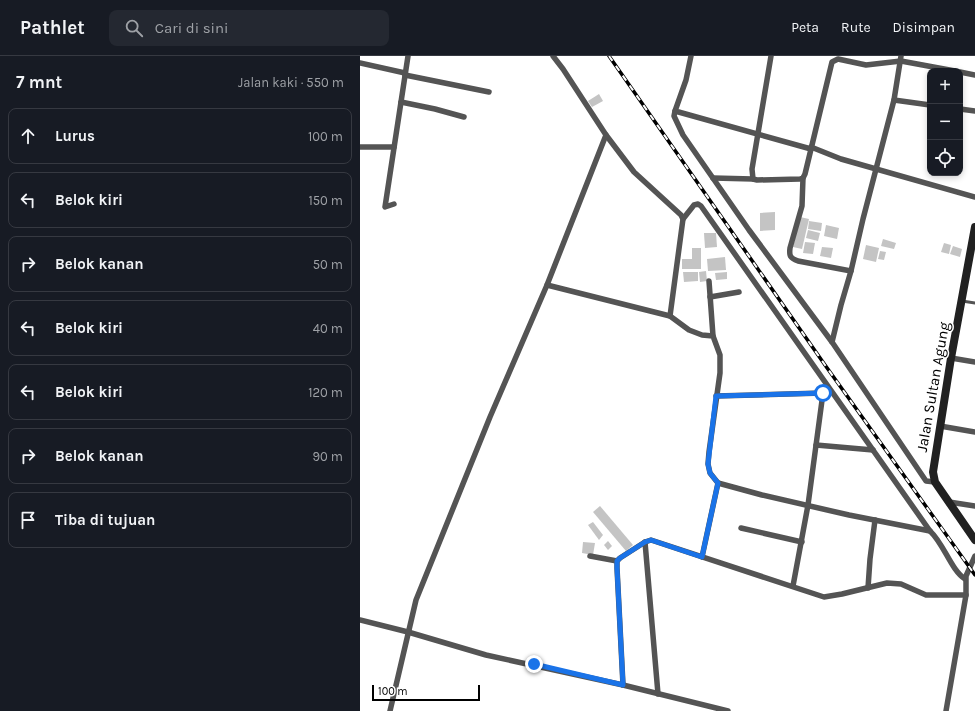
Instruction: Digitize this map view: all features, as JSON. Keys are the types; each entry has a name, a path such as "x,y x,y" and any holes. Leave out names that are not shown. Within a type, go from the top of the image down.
{"street":[{"path":"394,204 385,207 408,56"},
{"path":"553,56 606,135 634,172 681,215 683,219"},
{"path":"691,56 686,80 674,116 683,134 713,178 832,342 926,481 935,482 975,540"},
{"path":"753,179 752,169 771,56"},
{"path":"851,271 798,260 791,258 789,255 802,206 803,178 832,62 838,58 869,66 901,58 943,68"},
{"path":"832,342 894,100 901,58"},
{"path":"360,63 489,92"},
{"path":"963,73 975,75"},
{"path":"894,100 927,105"},
{"path":"401,102 464,117"},
{"path":"963,109 975,111"},
{"path":"675,111 758,135 811,148 841,159 975,197"},
{"path":"390,711 416,600 490,417 547,285 606,135"},
{"path":"360,147 394,147"},
{"path":"713,178 803,178"},
{"path":"670,316 683,219 694,205 698,204 701,206 749,273 824,382 930,531 937,538 959,575 965,579"},
{"name":"Jalan Sultan Agung","path":"935,482 934,462 975,227"},
{"path":"709,281 713,336 720,355 720,373 708,464 710,473 718,483 762,495 930,531"},
{"path":"547,285 670,316 689,330 702,335 713,336"},
{"path":"710,297 739,292"},
{"path":"951,358 975,362"},
{"path":"793,586 808,505 824,382"},
{"path":"716,396 823,393"},
{"path":"940,426 975,432"},
{"path":"816,445 873,450"},
{"path":"702,557 718,483"},
{"path":"948,502 975,506"},
{"path":"868,588 875,520"},
{"path":"741,528 802,542"},
{"path":"623,685 617,561 645,542 654,541 824,597 887,583 901,584 926,595 966,595"},
{"path":"645,542 658,694"},
{"path":"590,556 617,561"},
{"path":"946,711 966,595 965,579 975,556"},
{"path":"360,620 408,632 486,655 623,685 728,711"}],"lane":[{"path":"962,301 975,303"}],"building":[{"path":"599,94 603,101 592,107 588,101"},
{"path":"775,212 775,230 760,231 760,213"},
{"path":"800,217 809,219 802,249 793,247"},
{"path":"809,221 822,223 821,231 808,229"},
{"path":"826,225 839,228 837,239 824,236"},
{"path":"808,230 820,233 818,241 806,238"},
{"path":"704,233 716,233 717,247 705,248"},
{"path":"883,239 896,243 894,249 881,246"},
{"path":"805,242 815,243 813,254 803,253"},
{"path":"944,243 951,245 949,254 941,252"},
{"path":"866,245 879,248 876,262 863,259"},
{"path":"953,246 962,249 960,257 950,254"},
{"path":"822,247 833,248 831,258 820,256"},
{"path":"692,248 701,248 701,269 682,269 682,259 692,259"},
{"path":"880,251 886,252 884,260 878,259"},
{"path":"725,257 726,270 708,271 707,259"},
{"path":"706,271 707,281 700,282 699,272"},
{"path":"683,272 698,272 698,281 684,282"},
{"path":"727,272 727,279 716,280 715,273"},
{"path":"600,506 633,545 626,551 593,512"},
{"path":"593,522 603,535 599,540 588,525"},
{"path":"608,541 612,546 608,550 604,545"},
{"path":"583,542 595,543 593,555 582,553"}],"railway":[{"path":"609,56 825,365 975,575"}],"route":[{"path":"534,664 623,685 617,561 645,542 651,540 702,557 718,483 710,473 708,464 708,452 716,396 823,393"}]}
